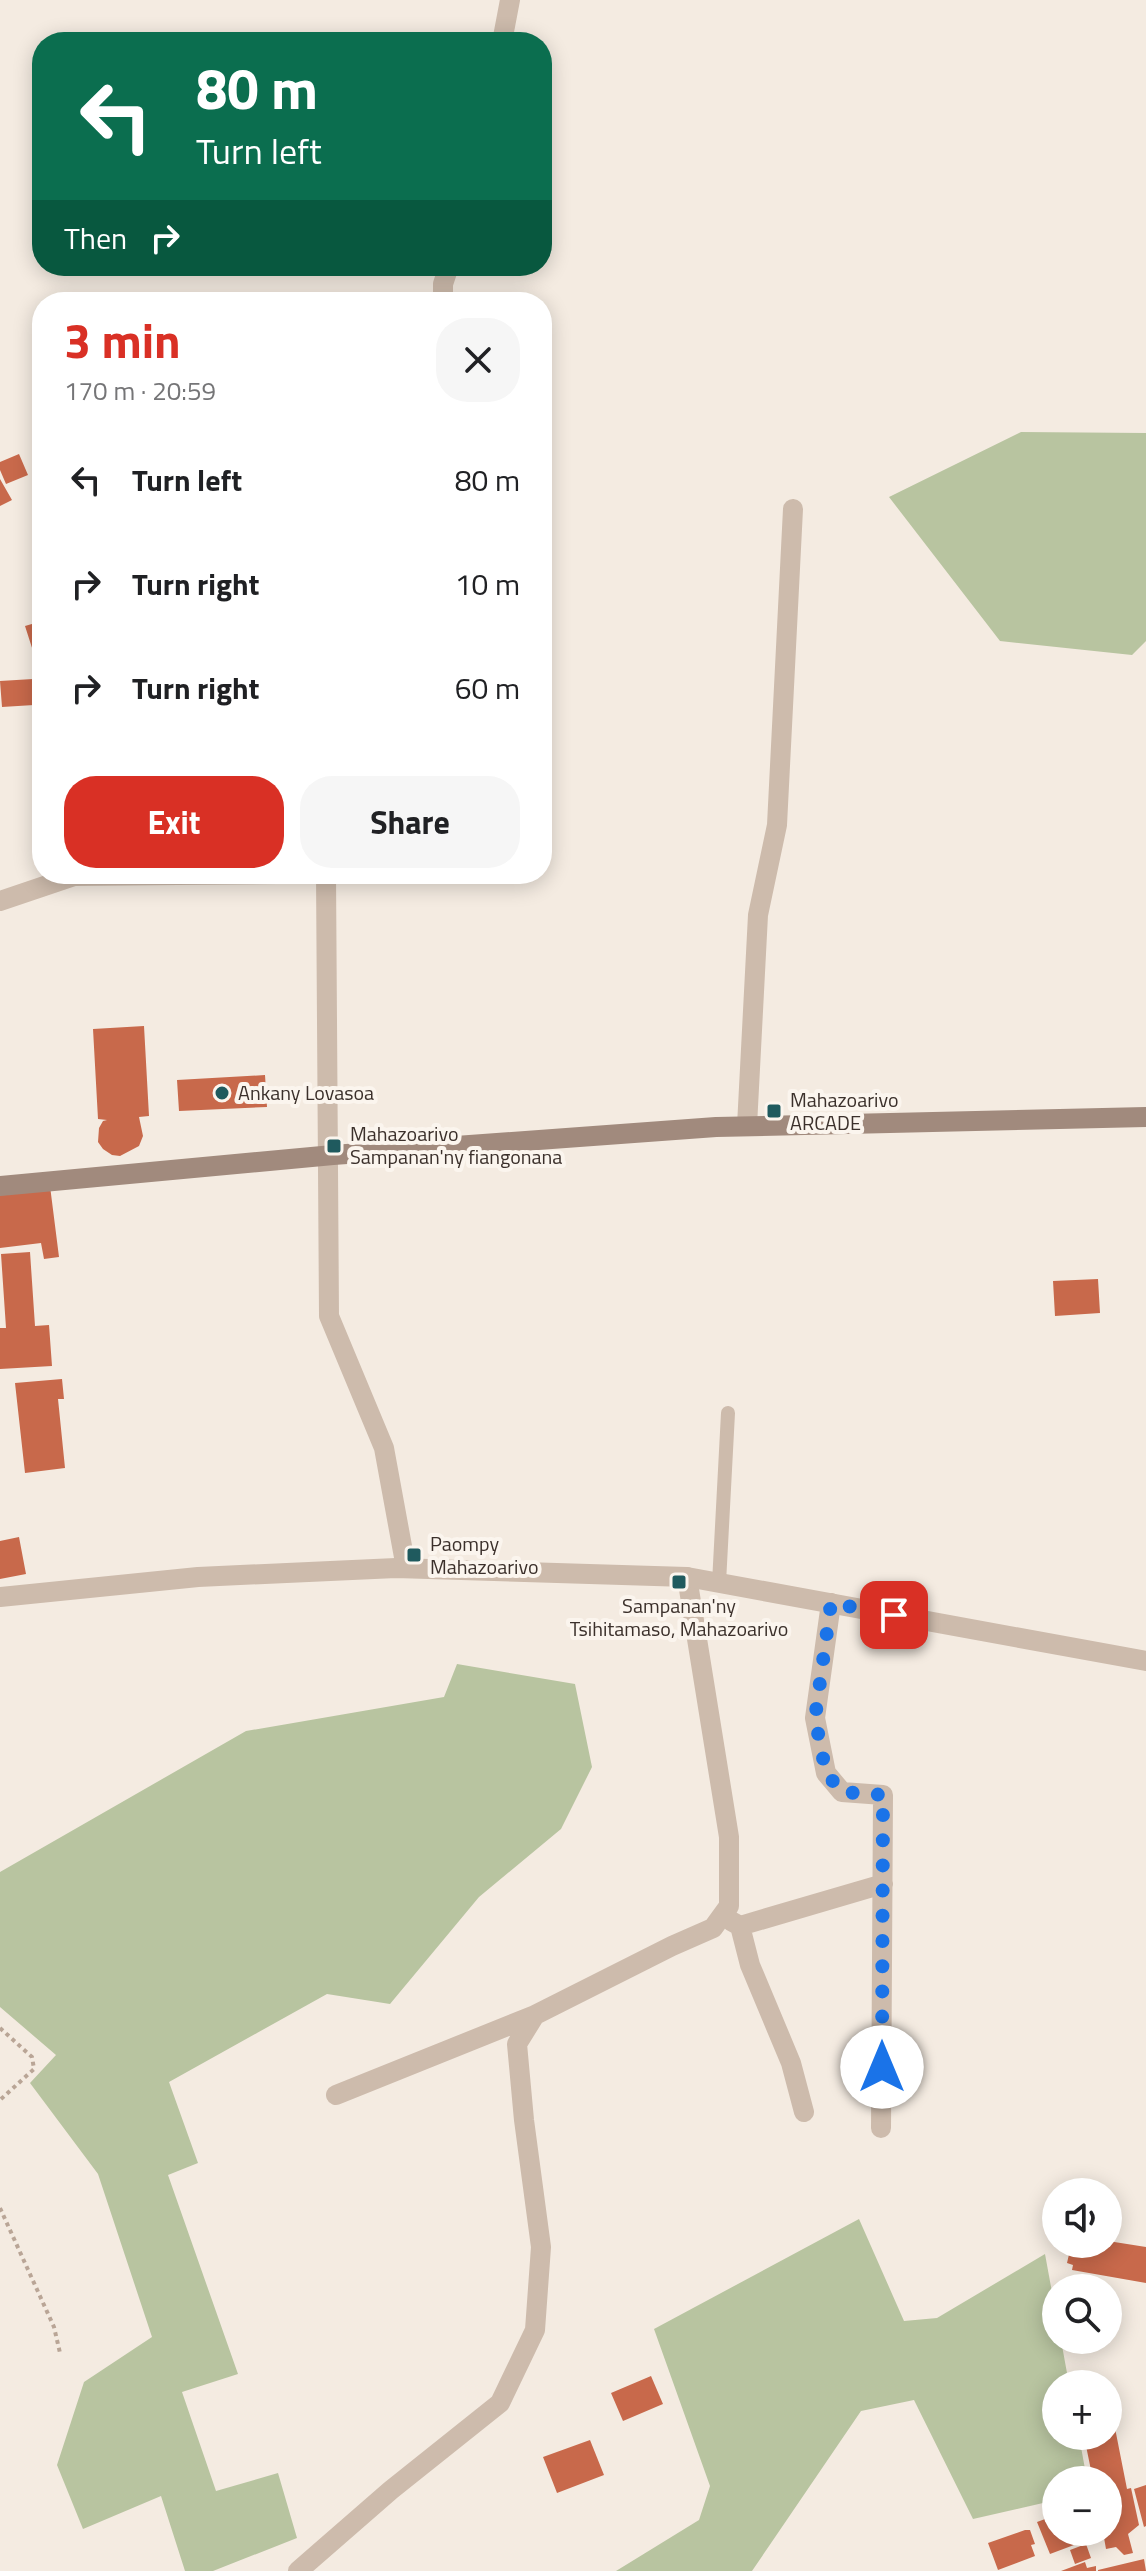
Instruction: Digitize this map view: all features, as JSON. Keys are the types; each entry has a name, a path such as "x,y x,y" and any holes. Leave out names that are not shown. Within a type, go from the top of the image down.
{"main road":[{"path":"0,1186 326,1156 747,1126 1146,1117"}],"street":[{"path":"504,32 510,0"},
{"path":"747,1126 758,915 777,825 793,509"},
{"path":"0,901 50,884"},
{"path":"326,884 329,1316 384,1448 406,1568"},
{"path":"0,1597 198,1577 406,1568 687,1577 1146,1661"},
{"path":"687,1577 729,1837 731,1921 791,2063 804,2112"},
{"path":"831,1603 815,1718 826,1773 842,1792 883,1795 881,2128"},
{"path":"336,2095 535,2015 672,1946 731,1921 883,1884"},
{"path":"298,2571 391,2490 500,2403 535,2330 541,2247 517,2044 535,2015"}],"lane":[{"path":"719,1583 728,1413"}],"path":[{"path":"0,2028 32,2057 34,2069 0,2100"},
{"path":"0,2208 54,2327 60,2353"}],"green space":[{"path":"1021,432 1146,433 1146,641 1132,655 1000,641 889,497"},
{"path":"457,1664 575,1684 592,1767 561,1829 479,1897 390,2004 327,1994 169,2082 198,2163 168,2175 238,2374 182,2392 216,2491 278,2473 297,2538 213,2571 185,2571 161,2496 83,2529 57,2465 84,2382 152,2337 98,2174 30,2083 56,2055 0,2007 0,1872 246,1731 444,1697"},
{"path":"859,2219 904,2321 937,2318 1042,2256 1046,2258 1049,2274 1042,2274 1042,2354 1064,2354 1066,2370 1042,2370 1042,2450 1082,2450 1084,2466 1042,2466 1042,2503 973,2519 914,2400 861,2411 752,2571 616,2571 699,2520 710,2486 654,2329"}],"building":[{"path":"19,454 28,475 6,484 0,462"},
{"path":"0,479 12,500 0,506"},
{"path":"32,624 32,648 25,626"},
{"path":"32,679 32,705 2,707 0,681"},
{"path":"144,1026 149,1116 139,1117 143,1136 139,1146 120,1156 112,1155 98,1142 99,1128 107,1120 98,1119 93,1029"},
{"name":"Ankany Lovasoa","path":"265,1075 267,1107 179,1111 177,1080"},
{"path":"50,1186 59,1257 44,1259 41,1243 0,1248 0,1193"},
{"path":"30,1252 35,1326 49,1325 52,1366 0,1369 0,1328 6,1328 1,1254"},
{"path":"1098,1279 1100,1313 1055,1316 1053,1281"},
{"path":"62,1379 64,1399 58,1399 65,1468 25,1473 15,1383"},
{"path":"19,1537 26,1574 0,1579 0,1541"},
{"path":"1122,2243 1146,2247 1146,2283 1122,2279 1122,2274 1072,2270 1073,2265 1067,2263 1068,2258 1122,2258"},
{"path":"651,2376 663,2404 623,2421 611,2393"},
{"path":"590,2440 604,2475 557,2493 543,2457"},
{"path":"1087,2450 1119,2450 1127,2489 1131,2488 1139,2525 1128,2534 1133,2553 1124,2555 1116,2547 1106,2549 1105,2546 1122,2546 1122,2466 1090,2466"},
{"path":"1146,2485 1146,2526 1144,2527 1134,2489"},
{"path":"1030,2530 1035,2556 998,2570 988,2543"},
{"path":"1047,2546 1071,2546 1050,2554"},
{"path":"1087,2546 1091,2558 1075,2564 1070,2550"},
{"path":"1144,2559 1146,2571 1098,2571 1098,2570"},
{"path":"1085,2562 1087,2568 1096,2566 1096,2571 1061,2571"}],"place":[{"name":"Ankany Lovasoa","path":"222,1093"},
{"name":"Mahazoarivo ARCADE","path":"774,1111"},
{"name":"Mahazoarivo Sampanan'ny fiangonana","path":"334,1146"},
{"name":"Paompy Mahazoarivo","path":"414,1555"},
{"name":"Sampanan'ny Tsihitamaso, Mahazoarivo","path":"679,1582"}],"route":[{"path":"882,2067 883,1795 842,1792 826,1773 815,1718 831,1603 894,1615"}]}
